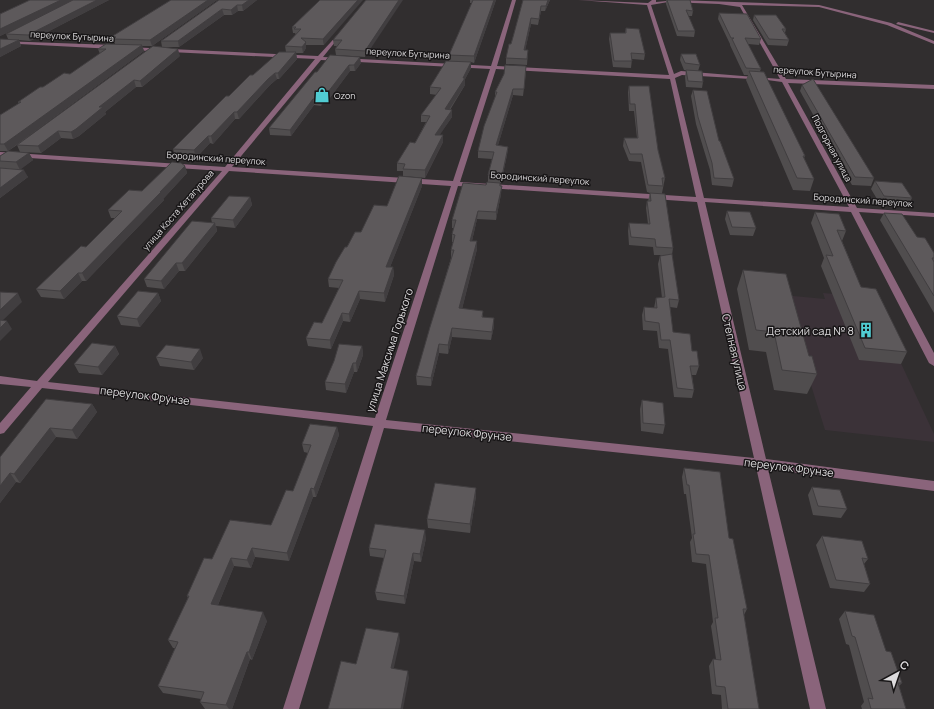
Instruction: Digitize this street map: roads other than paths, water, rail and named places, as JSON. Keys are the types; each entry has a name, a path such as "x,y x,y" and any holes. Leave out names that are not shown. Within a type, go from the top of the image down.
{"street":[{"name":"улица Максима Горького","path":"291,709 455,183 495,67 514,0"},
{"path":"580,0 819,6 889,24 934,43"},
{"path":"813,0 934,32"},
{"name":"Степная улица","path":"651,2 672,77 818,709"},
{"name":"Подгорная улица","path":"720,3 742,6 785,81 855,210 934,363"},
{"name":"улица Коста Хетагурова","path":"0,430 226,169 348,23"},
{"path":"0,41 7,37"},
{"name":"переулок Бутырина","path":"0,41 672,77 682,74 767,78 785,81 934,87"},
{"path":"140,58 159,44"},
{"path":"0,162 13,152"},
{"name":"Бородинский переулок","path":"0,154 13,152 226,169 934,215"},
{"name":"переулок Фрунзе","path":"0,380 40,383 379,423 761,462 934,486"}],"place":[{"name":"Ozon","path":"322,95"},
{"name":"Детский сад № 8","path":"866,330"}]}
